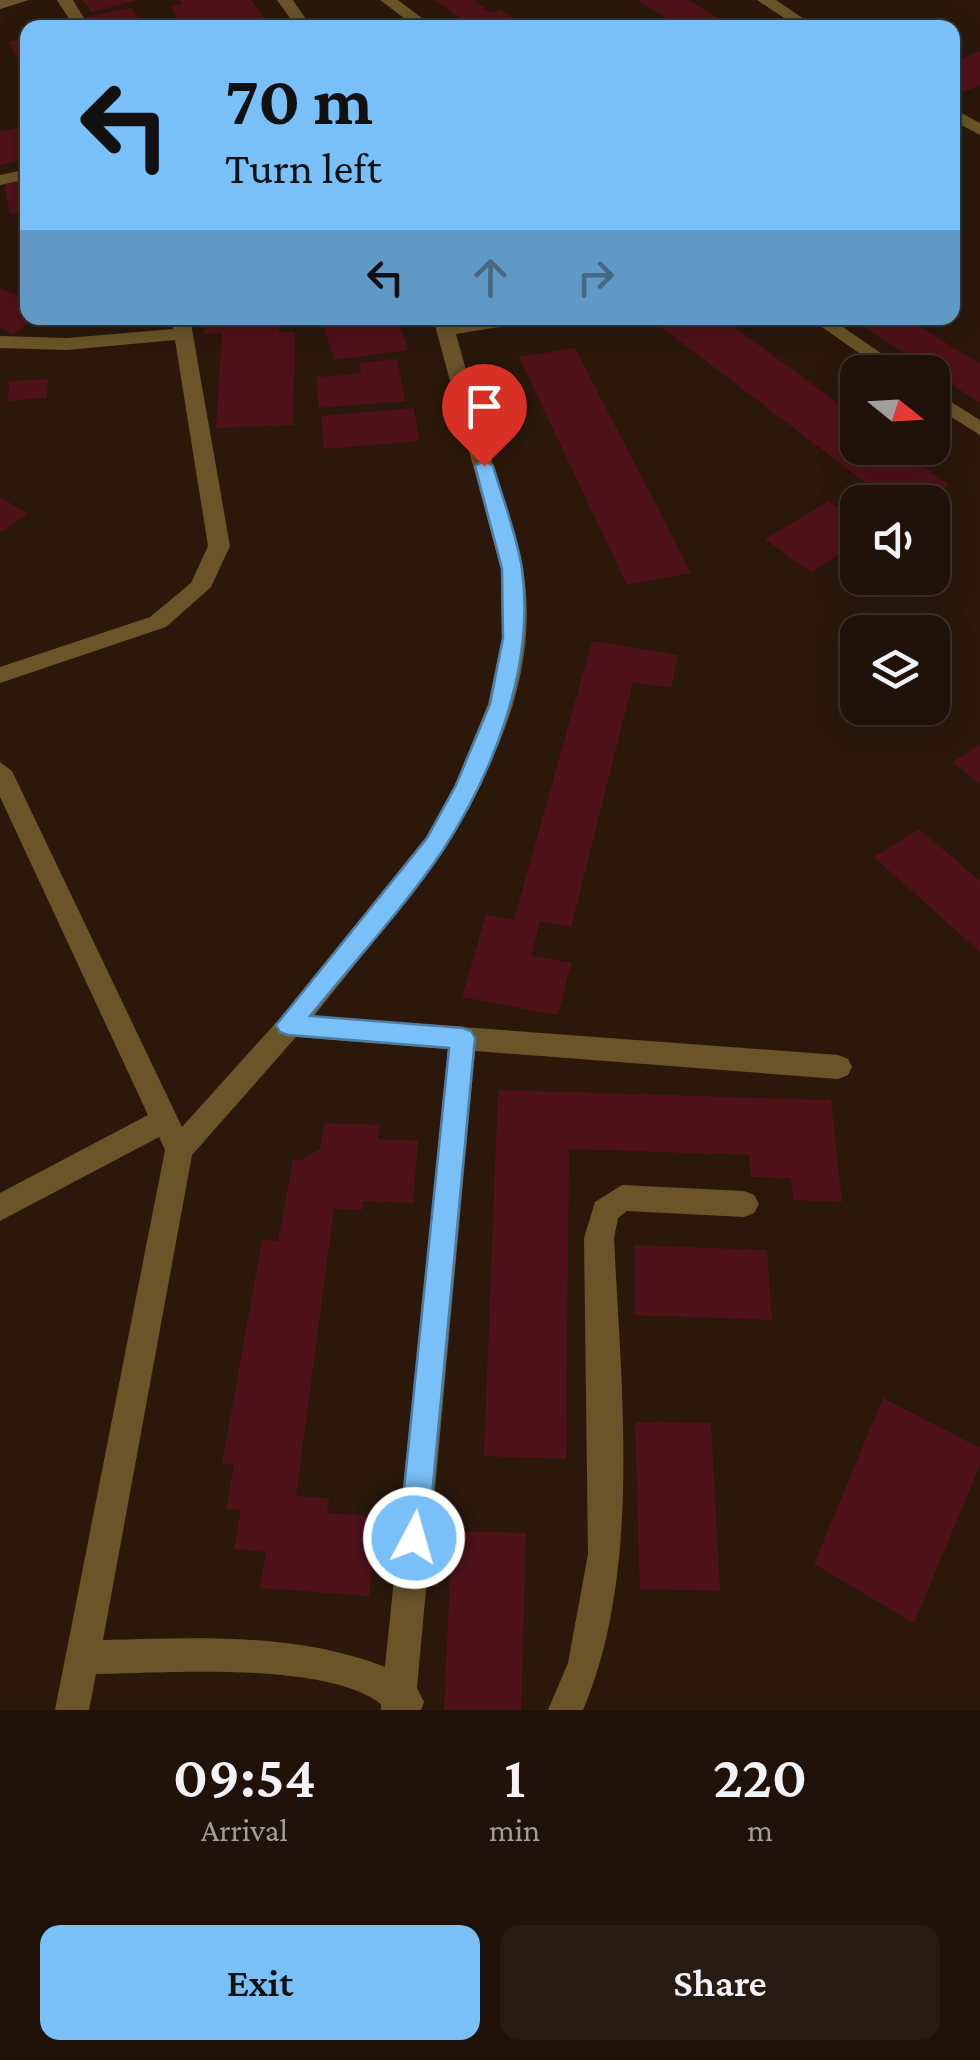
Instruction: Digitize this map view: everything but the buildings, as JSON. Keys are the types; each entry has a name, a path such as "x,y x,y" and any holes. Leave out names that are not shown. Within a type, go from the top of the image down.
{"street":[{"path":"0,4 20,0"},
{"path":"388,0 417,20"},
{"path":"764,0 797,20"},
{"path":"72,1710 179,1150 288,1025 435,844 467,785 500,704 513,638 512,569 444,325"},
{"path":"828,325 873,355"},
{"path":"0,342 67,344 183,326 218,546 200,587 158,622 0,675"},
{"path":"950,408 980,429"},
{"path":"0,771 179,1150"},
{"path":"288,1025 838,1067"},
{"path":"82,1656 262,1658 339,1666 403,1704 463,1038"},
{"path":"0,1208 165,1120"},
{"path":"565,1710 585,1664 604,1554 604,1360 599,1238 606,1211 622,1198 744,1204"}],"route":[{"path":"414,1538 463,1038 288,1025 435,844 467,785 500,704 513,638 512,569 484,466"}]}
